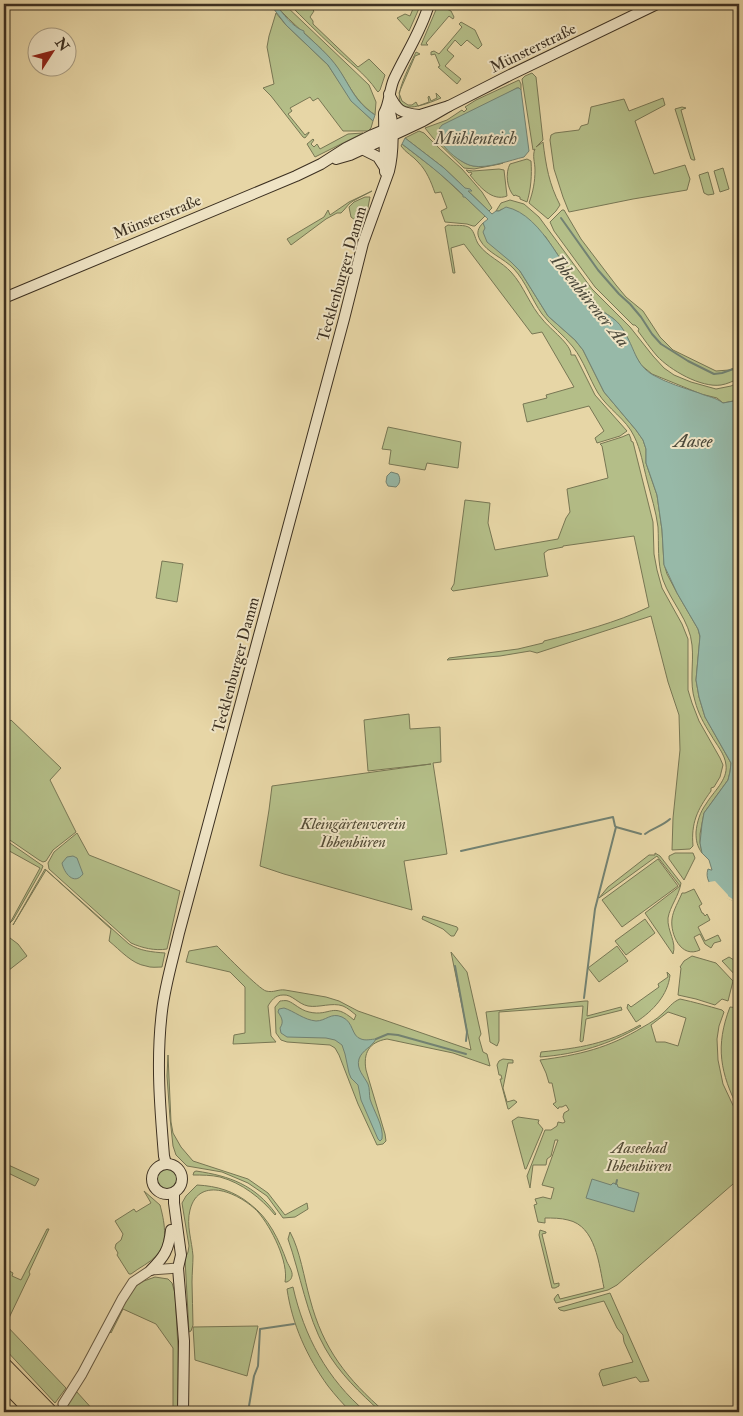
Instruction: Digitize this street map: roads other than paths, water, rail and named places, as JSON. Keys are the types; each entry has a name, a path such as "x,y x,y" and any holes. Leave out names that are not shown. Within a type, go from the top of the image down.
{"highway":[{"path":"4,1365 39,1410"},
{"path":"4,1382 39,1410"}],"main road":[{"path":"388,133 384,113 388,106 389,94 429,4"},
{"name":"Münsterstraße","path":"4,298 264,190 320,164 346,148 423,121 449,106 657,4"},
{"path":"389,94 400,110 420,115"},
{"name":"Münsterstraße","path":"320,164 350,155 420,115 449,106"},
{"name":"Tecklenburger Damm","path":"385,180 388,133"},
{"name":"Tecklenburger Damm","path":"166,1164 160,1095 159,1049 162,1011 167,985 179,933 364,243 392,160 388,133"},
{"path":"362,149 378,157 385,168"},
{"path":"162,1194 174,1193 182,1183 181,1174 175,1167 166,1164 154,1171 152,1180 155,1188 162,1194 167,1204 174,1255 178,1268 184,1341 183,1412"},
{"path":"174,1193 181,1255 178,1268"},
{"path":"151,1270 167,1251 171,1230"}],"street":[{"path":"62,1404 82,1374 127,1289 138,1278 151,1270 178,1268"}],"water":[{"path":"270,4 275,4 292,23 304,31 331,59 357,99 375,115 373,121 351,101 328,65 286,25"},
{"name":"Mühlenteich","path":"517,88 521,90 529,151 524,157 479,167 461,161 442,144 439,131 442,125"},
{"name":"Aasee","path":"405,138 444,168 465,188 470,189 472,191 468,191 492,214 506,207 519,212 532,221 543,233 590,302 617,321 639,362 647,371 664,380 723,403 739,400 739,904 722,895 712,886 707,875 708,869 712,870 709,860 702,853 700,843 704,813 728,780 731,763 705,717 699,697 696,680 700,636 664,565 657,495 646,463 646,449 643,440 604,392 583,350 575,340 548,316 520,271 487,242 483,232 485,228 483,223 488,219 448,181 402,144"},
{"path":"391,472 399,476 400,481 396,487 388,486 386,482 387,476"},
{"path":"73,856 77,858 83,874 76,879 67,874 62,863 67,857"},
{"path":"284,1008 307,1019 316,1021 332,1016 342,1017 349,1022 356,1035 361,1039 376,1039 362,1053 358,1063 359,1069 368,1084 370,1099 382,1129 382,1139 380,1141 361,1100 358,1085 349,1073 342,1045 335,1040 326,1038 287,1037 281,1033 282,1020 278,1012 279,1009"},
{"path":"739,1008 739,1069 735,1019"},
{"path":"592,1179 611,1185 613,1183 617,1184 618,1187 639,1193 634,1212 586,1198"}],"waterway":[{"path":"561,218 598,270 630,304 661,344 714,374 739,367"},
{"path":"461,851 613,817 616,827 641,834"},
{"path":"645,834 670,819"},
{"path":"584,998 595,909 616,827"},
{"path":"455,966 467,1032 466,1041"},
{"path":"376,1039 388,1034 398,1035 466,1054"},
{"path":"616,1184 617,1180"},
{"path":"248,1412 254,1376 258,1366 260,1329 294,1324"}],"tunnel":[{"path":"57,1412 63,1404"}],"water label":[{"name":"Ibbenbürener Aa","path":"590,301"}],"park label":[{"name":"Kleingärtenverein Ibbenbüren","path":"353,833"},
{"name":"Aaseebad Ibbenbüren","path":"639,1157"}]}
